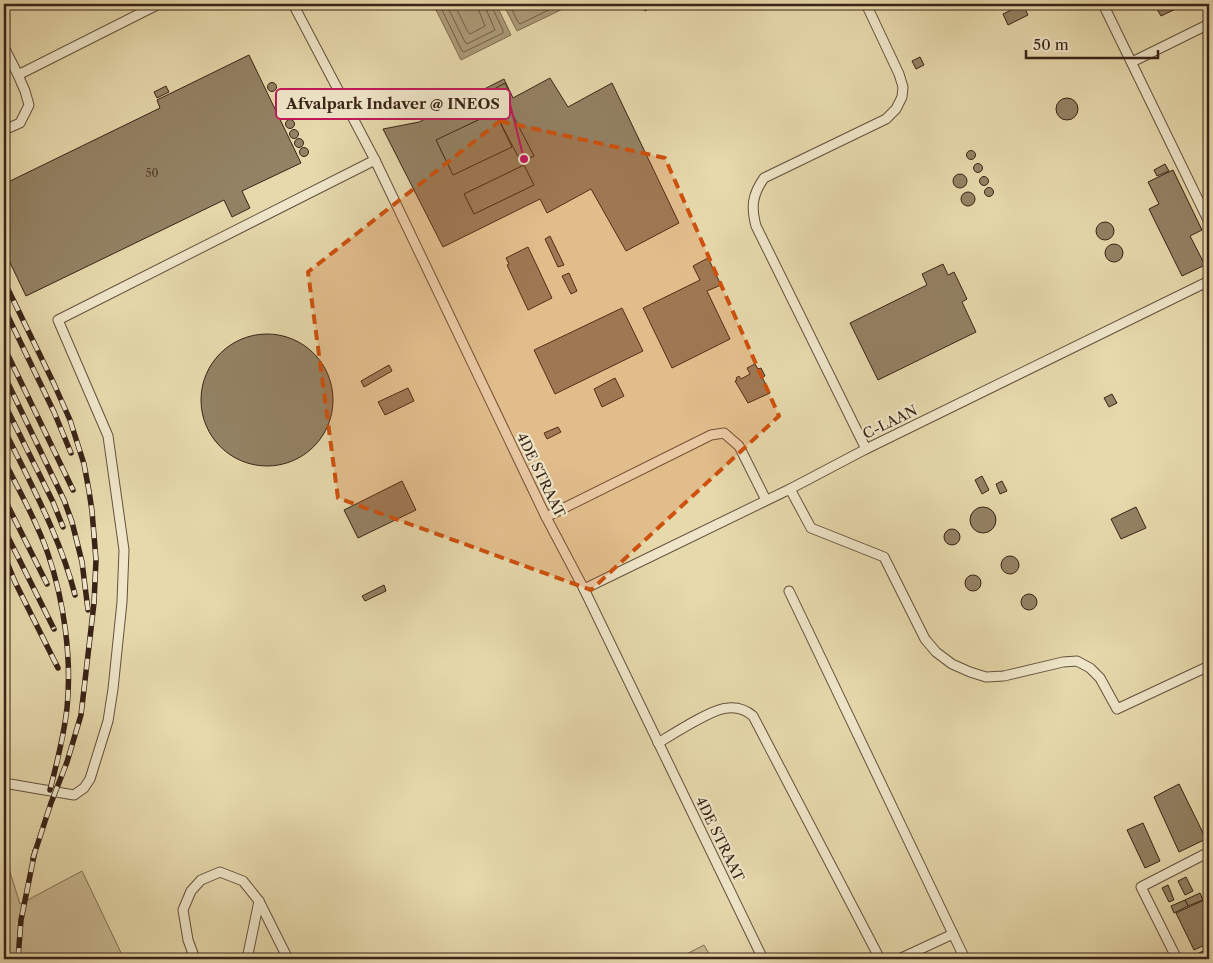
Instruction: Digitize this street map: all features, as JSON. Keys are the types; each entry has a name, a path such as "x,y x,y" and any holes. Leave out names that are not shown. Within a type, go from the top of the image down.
{"lane":[{"path":"18,75 159,4"},
{"name":"4DE STRAAT","path":"293,4 375,160 546,517 584,590 763,959"},
{"path":"866,4 903,86 902,97 896,109 886,119 764,178 757,188 753,200 753,214 756,226 866,449"},
{"path":"1103,4 1209,222"},
{"path":"1132,62 1209,24"},
{"path":"4,47 25,91 29,106 20,122 4,130"},
{"path":"4,783 74,795 84,788 93,771 108,721 113,689 122,602 124,550 108,436 58,320 375,160"},
{"name":"C-LAAN","path":"584,590 1209,281"},
{"path":"546,517 711,435 724,433 740,446 766,500"},
{"path":"790,489 811,528 884,557 924,639 936,652 952,664 970,672 986,677 1004,676 1063,662 1077,661 1090,668 1100,678 1117,709 1209,666"},
{"path":"789,591 965,959"},
{"path":"658,743 717,710 737,708 746,710 753,716 880,959"},
{"path":"1177,959 1141,887 1209,852"},
{"path":"195,959 188,940 183,910 190,891 201,880 220,872 243,880 260,901 288,959"},
{"path":"247,959 260,901"},
{"path":"899,959 953,934"}],"highlighted area":[{"path":"500,121 665,158 779,416 591,590 338,498 308,272"}],"shaded area":[{"path":"4,853 20,904 82,871 124,959 4,959"},
{"path":"704,945 712,959 677,959"}],"water":[{"path":"433,4 496,4 511,35 461,60"},
{"path":"503,4 565,4 567,7 517,31"}],"building":[{"path":"642,4 650,4 652,7 645,11"},
{"path":"1023,4 1028,15 1008,25 1003,14"},
{"path":"1154,4 1181,4 1182,6 1161,16"},
{"path":"249,55 301,163 242,191 250,208 232,217 224,200 26,296 4,250 4,184 160,108 157,100"},
{"path":"920,57 924,65 916,69 912,61"},
{"path":"550,78 568,107 612,83 679,223 626,251 591,189 547,213 540,199 443,247 383,129 419,122 504,79 513,98"},
{"path":"272,83 276,87 272,91 268,87"},
{"path":"505,83 510,93 491,102 487,93"},
{"path":"166,86 169,92 157,98 154,92"},
{"path":"503,96 534,156 521,162 490,103"},
{"path":"1067,98 1075,101 1078,109 1075,117 1067,120 1059,117 1056,109 1059,101"},
{"path":"285,111 289,115 285,119 281,115"},
{"path":"495,112 512,147 453,175 436,140"},
{"path":"290,120 294,124 290,128 286,124"},
{"path":"294,130 298,134 294,138 290,134"},
{"path":"299,139 303,143 299,147 295,143"},
{"path":"304,148 308,152 304,156 300,152"},
{"path":"971,151 975,155 971,159 967,155"},
{"path":"978,163 983,168 978,173 973,168"},
{"path":"1165,164 1169,171 1157,176 1154,170"},
{"path":"524,165 534,185 474,214 464,194"},
{"path":"1173,170 1202,230 1190,236 1205,265 1182,276 1149,209 1159,204 1148,182"},
{"path":"957,174 963,174 967,181 963,188 957,188 953,184 953,178"},
{"path":"984,176 989,181 984,186 979,181"},
{"path":"989,187 994,192 989,197 984,192"},
{"path":"965,192 971,192 975,199 971,206 965,206 961,202 961,196"},
{"path":"1105,222 1111,225 1114,231 1111,237 1105,240 1099,237 1096,231 1099,225"},
{"path":"550,236 564,265 558,267 545,239"},
{"path":"1114,244 1120,247 1123,253 1120,259 1114,262 1108,259 1105,253 1108,247"},
{"path":"528,247 552,298 528,310 507,265 509,264 506,258"},
{"path":"708,258 721,285 707,291 730,339 672,368 643,308 700,280 693,266"},
{"path":"943,264 948,275 954,272 967,299 962,302 976,332 878,380 850,323 927,285 922,274"},
{"path":"569,273 577,291 571,294 562,276"},
{"path":"622,308 643,351 555,394 534,350"},
{"path":"267,334 280,335 292,339 314,353 328,375 332,387 332,413 328,425 314,447 292,461 280,465 267,466 254,465 242,461 220,447 206,425 202,413 201,400 202,387 206,375 220,353 242,339 254,335"},
{"path":"755,364 758,369 761,368 765,376 762,377 770,393 748,403 735,381 739,376 741,379 750,374 747,368"},
{"path":"389,365 392,371 364,387 361,381"},
{"path":"615,378 624,396 602,407 594,389"},
{"path":"408,388 414,401 385,415 378,402"},
{"path":"1112,394 1117,403 1109,407 1104,398"},
{"path":"558,427 561,432 547,439 544,433"},
{"path":"982,476 989,490 982,494 975,480"},
{"path":"402,481 416,510 358,538 344,510"},
{"path":"1002,481 1007,491 1000,494 996,484"},
{"path":"983,507 992,511 996,520 992,529 983,533 974,529 970,520 974,511"},
{"path":"1136,507 1146,528 1121,539 1111,519"},
{"path":"952,529 960,537 952,545 944,537"},
{"path":"1006,556 1014,556 1019,561 1017,572 1006,574 1001,569 1001,561"},
{"path":"973,575 981,583 973,591 965,583"},
{"path":"384,585 386,591 365,601 362,596"},
{"path":"1029,594 1037,602 1029,610 1021,602"},
{"path":"1179,784 1206,839 1179,852 1154,797"},
{"path":"1143,823 1160,861 1145,868 1127,830"},
{"path":"1186,877 1193,891 1185,895 1178,881"},
{"path":"1168,885 1174,900 1169,902 1162,888"},
{"path":"1200,893 1203,900 1188,906 1185,900"},
{"path":"1185,900 1188,906 1174,913 1171,906"},
{"path":"1204,900 1209,910 1209,943 1194,950 1176,913"},
{"path":"1209,948 1209,959 1198,959 1195,955"}],"railway":[{"path":"4,281 70,420 84,464 92,511 96,560 94,603 81,715 67,762 33,858"},
{"path":"4,308 54,412 71,453"},
{"path":"4,347 73,490"},
{"path":"4,375 64,500 72,522 82,562 88,610"},
{"path":"4,403 53,502 63,527"},
{"path":"4,429 53,531 75,595"},
{"path":"4,460 44,542 54,572 65,630 68,669 67,708 58,759 50,790"},
{"path":"4,498 47,584"},
{"path":"4,529 54,629"},
{"path":"4,555 15,582 58,668"},
{"path":"18,959 21,920 35,851"}],"place":[{"name":"Afvalpark Indaver @ INEOS","path":"524,159"}]}
